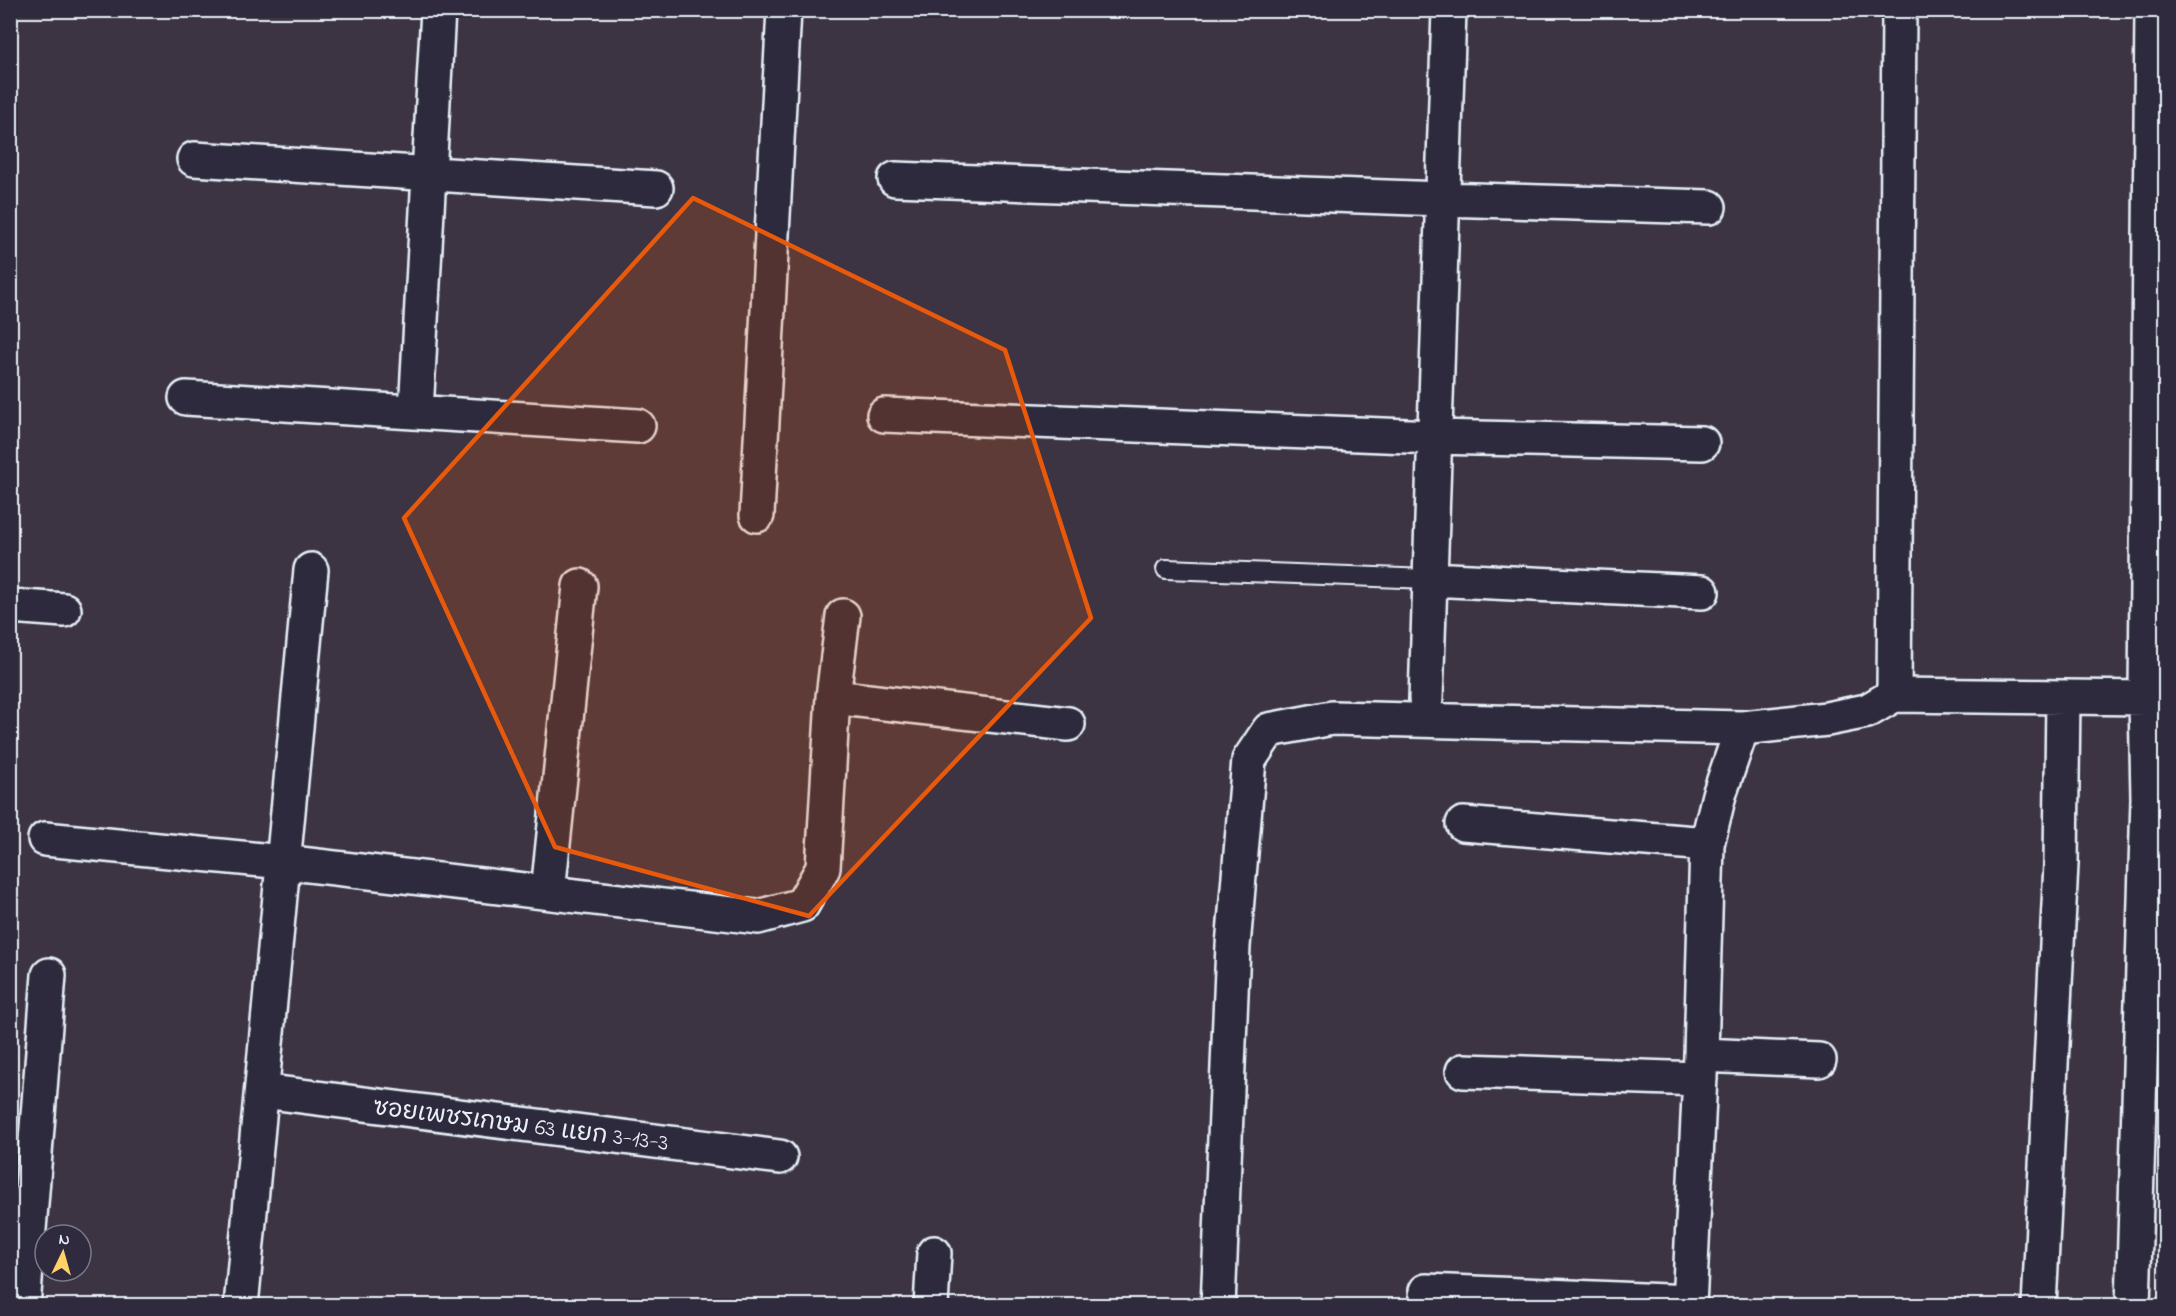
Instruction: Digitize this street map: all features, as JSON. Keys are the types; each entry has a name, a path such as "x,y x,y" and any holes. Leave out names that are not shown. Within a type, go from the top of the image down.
{"street":[{"path":"416,412 438,10"},
{"path":"757,515 784,10"},
{"path":"1426,699 1449,10"},
{"path":"1894,695 1899,10"},
{"path":"2133,1305 2148,798 2156,702 2152,10"},
{"path":"194,159 656,188"},
{"path":"895,179 1709,207"},
{"path":"186,398 638,426"},
{"path":"884,415 1434,437 1702,442"},
{"path":"241,1305 311,570"},
{"path":"1429,579 1702,592"},
{"path":"548,892 580,586"},
{"path":"10,606 64,610"},
{"path":"45,839 283,862 758,917 802,905 823,868 833,697 843,616"},
{"path":"1218,1305 1233,946 1246,795 1250,760 1269,730 1332,718 1742,728 1827,719 1868,711 1894,695 2063,697 2156,702"},
{"path":"833,697 1068,724"},
{"path":"2039,1305 2061,864 2063,697"},
{"path":"1426,1291 1690,1304 1707,844 1719,795 1742,728"},
{"path":"1463,824 1707,844"},
{"path":"23,1305 49,975"},
{"path":"1463,1071 1700,1067 1818,1060"},
{"name":"ซอยเพชรเกษม 63 แยก 3-13-3","path":"262,1091 780,1157"},
{"path":"931,1305 934,1253"}],"lane":[{"path":"1166,569 1429,579"}],"highlighted area":[{"path":"693,198 1005,350 1091,618 809,916 555,847 404,518"}]}
